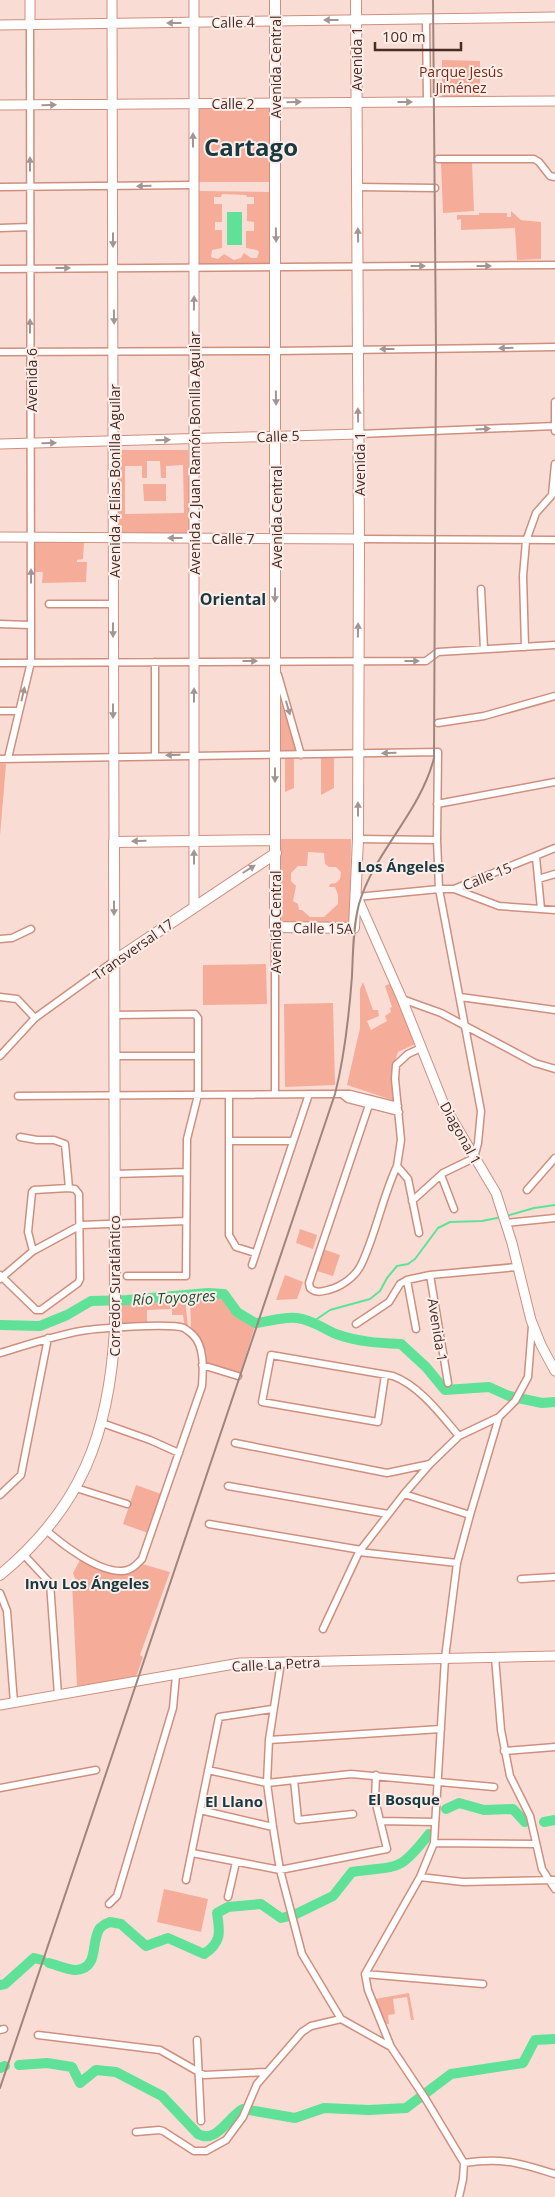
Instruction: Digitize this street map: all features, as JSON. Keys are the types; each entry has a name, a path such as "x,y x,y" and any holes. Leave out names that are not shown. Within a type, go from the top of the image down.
{"main road":[{"name":"Avenida Central","path":"275,0 275,927"},
{"name":"Avenida 1","path":"354,928 357,897 358,839 359,538 356,0"},
{"path":"114,842 275,840"},
{"name":"Avenida 4 Elías Bonilla Aguilar","path":"114,842 114,962"},
{"name":"Transversal 17","path":"114,962 194,906 276,853"},
{"name":"Calle 15A","path":"275,927 354,928"},
{"path":"114,935 124,954"},
{"name":"Corredor Suratlántico","path":"0,1575 24,1555 46,1530 61,1512 76,1488 89,1463 102,1423 113,1370 115,1329 114,962"}],"street":[{"name":"Avenida 6","path":"8,758 31,662 30,0"},
{"name":"Avenida 4 Elías Bonilla Aguilar","path":"112,0 114,842"},
{"name":"Avenida 2 Juan Ramón Bonilla Aguilar","path":"194,0 194,906"},
{"name":"Calle 4","path":"0,25 555,18"},
{"path":"426,20 427,102"},
{"name":"Calle 2","path":"0,105 555,101"},
{"path":"438,159 534,159 539,162 550,176 555,177"},
{"path":"0,186 193,186"},
{"path":"357,187 435,188"},
{"path":"0,228 30,227"},
{"path":"0,269 555,265"},
{"path":"0,352 555,347"},
{"path":"555,402 555,428"},
{"name":"Calle 5","path":"0,444 555,428"},
{"path":"525,647 523,576 526,541 536,513 552,495 555,464"},
{"name":"Calle 7","path":"0,537 555,540"},
{"path":"481,589 484,649"},
{"path":"49,604 113,604"},
{"path":"0,624 30,625"},
{"path":"0,663 426,661 438,652 555,645"},
{"path":"274,661 301,755"},
{"path":"155,662 155,756"},
{"path":"438,723 484,716 555,696"},
{"path":"0,711 19,711"},
{"path":"0,758 438,752 437,840 439,889 481,1112 478,1143 474,1158 441,1175 412,1201"},
{"path":"438,804 555,782"},
{"path":"358,839 437,840"},
{"name":"Calle 15","path":"357,897 454,889 555,848"},
{"path":"536,857 541,909"},
{"path":"538,879 555,874"},
{"path":"468,894 469,884"},
{"path":"454,889 499,906 555,910"},
{"name":"Diagonal 1","path":"357,897 402,999 445,1106 474,1158 490,1182 501,1208 506,1221 532,1325 555,1370"},
{"name":"Avenida Central","path":"275,927 276,1094"},
{"path":"0,939 12,938 31,928"},
{"name":"Calle 15A","path":"354,928 371,931"},
{"name":"Transversal 17","path":"0,1056 35,1018 114,962"},
{"path":"0,997 17,999 35,1018"},
{"path":"460,997 555,1010"},
{"path":"402,999 441,1013 535,1063 555,1069"},
{"path":"114,1015 197,1016 198,1095 187,1139 186,1276 127,1276"},
{"path":"370,1102 309,1283 310,1288 317,1292 334,1288 349,1280 361,1266 389,1183 397,1166 401,1140 395,1079 396,1065 403,1057 421,1048"},
{"path":"114,1056 198,1056"},
{"path":"252,1265 309,1094"},
{"path":"229,1095 229,1235 236,1247 255,1254"},
{"path":"18,1096 343,1095 348,1099 399,1109"},
{"path":"20,1138 62,1142 67,1148 69,1188"},
{"path":"229,1141 293,1141"},
{"path":"527,1190 555,1158"},
{"path":"397,1166 408,1179 419,1232"},
{"path":"114,1174 186,1172"},
{"path":"441,1175 454,1209"},
{"path":"33,1251 28,1232 30,1195 34,1190 69,1188 75,1190 79,1194 81,1225 79,1281 41,1310 36,1310 1,1277 33,1251 81,1225 186,1221"},
{"path":"506,1221 555,1218"},
{"path":"356,1324 389,1302 400,1284 407,1280 430,1275 517,1266"},
{"name":"Avenida 1","path":"430,1275 448,1383"},
{"path":"407,1280 416,1329"},
{"path":"323,1629 360,1551 404,1494 430,1464 459,1436 499,1417 521,1391 528,1376 532,1325"},
{"path":"0,1353 48,1338 83,1331 160,1326 183,1328 199,1342 202,1386 142,1559 131,1569 114,1570 68,1550 46,1530"},
{"path":"0,1495 22,1475 48,1338"},
{"path":"386,1375 378,1422 262,1402 271,1355 386,1375 402,1380 437,1410 459,1436"},
{"path":"202,1365 238,1376"},
{"path":"459,2197 464,2163 420,2089 391,2047 368,1990 365,1974 420,1877 434,1843 445,1658 457,1563 499,1417"},
{"path":"102,1423 150,1440 179,1453"},
{"path":"235,1443 387,1473 430,1464"},
{"path":"228,1486 388,1514"},
{"path":"76,1488 127,1504"},
{"path":"404,1494 470,1515"},
{"path":"209,1524 360,1551 457,1563"},
{"path":"24,1555 50,1582 58,1695"},
{"path":"521,1579 555,1577"},
{"path":"0,1593 8,1610 14,1703"},
{"name":"Calle La Petra","path":"0,1705 240,1663 555,1656"},
{"path":"495,1657 497,1700 504,1751 510,1776 530,1816 542,1869 552,1881 555,1889"},
{"path":"281,1662 272,1709 267,1783 280,1870 305,1963 341,2019 391,2047"},
{"path":"109,1904 117,1896 161,1752 173,1708 176,1675"},
{"path":"186,1880 219,1717 272,1709"},
{"path":"269,1740 441,1729"},
{"path":"504,1751 555,1747"},
{"path":"0,1788 96,1770"},
{"path":"208,1770 267,1783 351,1774 438,1781 494,1788"},
{"path":"192,1853 280,1870 387,1849 375,1800 376,1775"},
{"path":"294,1780 298,1820 353,1814"},
{"path":"200,1810 273,1827"},
{"path":"381,1822 435,1822"},
{"path":"434,1843 535,1844"},
{"path":"228,1897 236,1862"},
{"path":"420,1877 462,1882 552,1881"},
{"path":"365,1974 482,1984"},
{"path":"136,2132 159,2130 200,2153 226,2140 243,2117 257,2084 302,2032 311,2026 341,2019"},
{"path":"38,2035 160,2050 199,2073 211,2075 267,2072"},
{"path":"197,2040 200,2120"},
{"path":"464,2163 490,2159 502,2160 555,2174"}],"green space":[{"name":"Parque Jesús Jiménez","path":"442,60 480,61 480,98 442,99"},
{"path":"199,107 270,107 269,182 198,182"},
{"path":"441,163 472,163 474,211 443,213"},
{"path":"199,191 270,192 270,263 199,265","holes":["222,194 246,195 247,197 254,197 254,204 247,204 247,221 254,222 254,231 246,231 246,248 257,250 259,252 257,258 251,258 244,253 241,258 234,260 224,254 218,259 211,257 212,250 222,248 222,230 215,230 215,222 222,222 222,204 214,204 214,197 221,197"]},
{"path":"511,211 521,220 541,222 541,259 517,260 515,228 461,230 461,219 457,220 457,215 479,215 479,213 507,213 507,217 511,217"},
{"path":"119,450 188,450 190,533 118,534","holes":["147,461 160,461 161,478 166,478 166,466 183,465 184,513 125,514 125,466 142,466 142,478 147,478"]},
{"path":"143,484 166,484 166,501 144,501"},
{"path":"38,541 84,542 83,559 77,560 77,562 87,562 86,582 42,583 43,572 34,572 34,544"},
{"path":"278,703 281,703 297,751 278,752"},
{"path":"285,758 294,758 294,788 285,792"},
{"path":"321,758 334,758 334,788 321,795"},
{"path":"0,764 6,764 0,836"},
{"path":"280,839 351,839 350,924 279,924","holes":["308,852 324,853 325,864 329,867 336,867 341,872 340,879 336,883 330,884 329,887 335,887 338,895 338,904 324,917 310,917 302,910 299,910 298,904 293,901 296,886 291,881 291,873 298,866 307,866"]},
{"path":"266,964 267,1004 203,1005 203,965"},
{"path":"363,982 373,1010 378,1010 379,1016 367,1021 371,1030 387,1021 385,1016 391,1012 390,1008 392,1007 385,986 391,983 406,1014 415,1044 398,1052 392,1069 398,1102 347,1085 360,1028 360,989"},
{"path":"333,1003 335,1085 285,1087 284,1004"},
{"path":"300,1229 317,1235 313,1249 296,1243"},
{"path":"323,1249 340,1255 333,1276 317,1271"},
{"path":"285,1275 303,1282 297,1299 276,1300"},
{"path":"209,1296 222,1298 234,1314 255,1326 240,1374 205,1362 200,1339 191,1330 190,1298"},
{"path":"185,1298 188,1327 184,1323 183,1315 172,1315 172,1309 147,1310 147,1323 122,1324 121,1303"},
{"path":"136,1485 161,1494 148,1533 123,1524"},
{"path":"80,1560 114,1574 131,1574 142,1564 170,1572 140,1655 143,1657 136,1677 77,1686 72,1582 76,1581 73,1573"},
{"path":"164,1889 208,1899 201,1932 157,1922"},
{"path":"409,1993 414,2020 411,2020 407,1997 393,1999 395,2014 388,2015 389,2024 385,2024 375,1999"}],"shaded area":[{"path":"227,212 242,212 242,245 227,245"}],"waterway":[{"path":"506,1216 534,1208 555,1205"},
{"path":"314,1321 330,1310 370,1299 380,1291 387,1278 397,1266 408,1264 415,1259 438,1228 450,1222 482,1221 502,1217"},
{"name":"Río Toyogres","path":"0,1325 40,1326 67,1315 91,1301 208,1293 224,1294 237,1312 255,1323 297,1318 308,1320 336,1334 352,1339 401,1344 426,1367 445,1390 489,1387 509,1396 542,1403 555,1402"},
{"path":"446,1809 459,1803 484,1810 513,1809 525,1822"},
{"path":"544,1822 555,1820"},
{"path":"49,1963 73,1970 84,1968 92,1960 95,1940 100,1928 110,1922 121,1924 146,1946 168,1938 204,1954 217,1941 219,1931 217,1913 228,1907 261,1904 281,1918 294,1915 333,1896 352,1872 388,1867 403,1862 419,1847 429,1834"},
{"path":"0,1985 5,1984 34,1958 42,1960"},
{"path":"19,2065 47,2063 72,2067 80,2083 96,2070 116,2072 162,2096 198,2134 205,2136 217,2133 243,2109 295,2118 324,2108 369,2110 406,2108 451,2074 523,2063 535,2040 555,2039"},
{"path":"0,2068 5,2066"}],"railway":[{"path":"0,2088 335,1094 346,1035 351,991 354,931 359,904 375,867 418,797 434,758 436,349 433,0"}],"district":[{"name":"Cartago","path":"251,146"},
{"name":"Oriental","path":"233,599"},
{"name":"Los Ángeles","path":"401,866"},
{"name":"Invu Los Ángeles","path":"87,1583"},
{"name":"El Bosque","path":"404,1799"},
{"name":"El Llano","path":"234,1801"}]}
